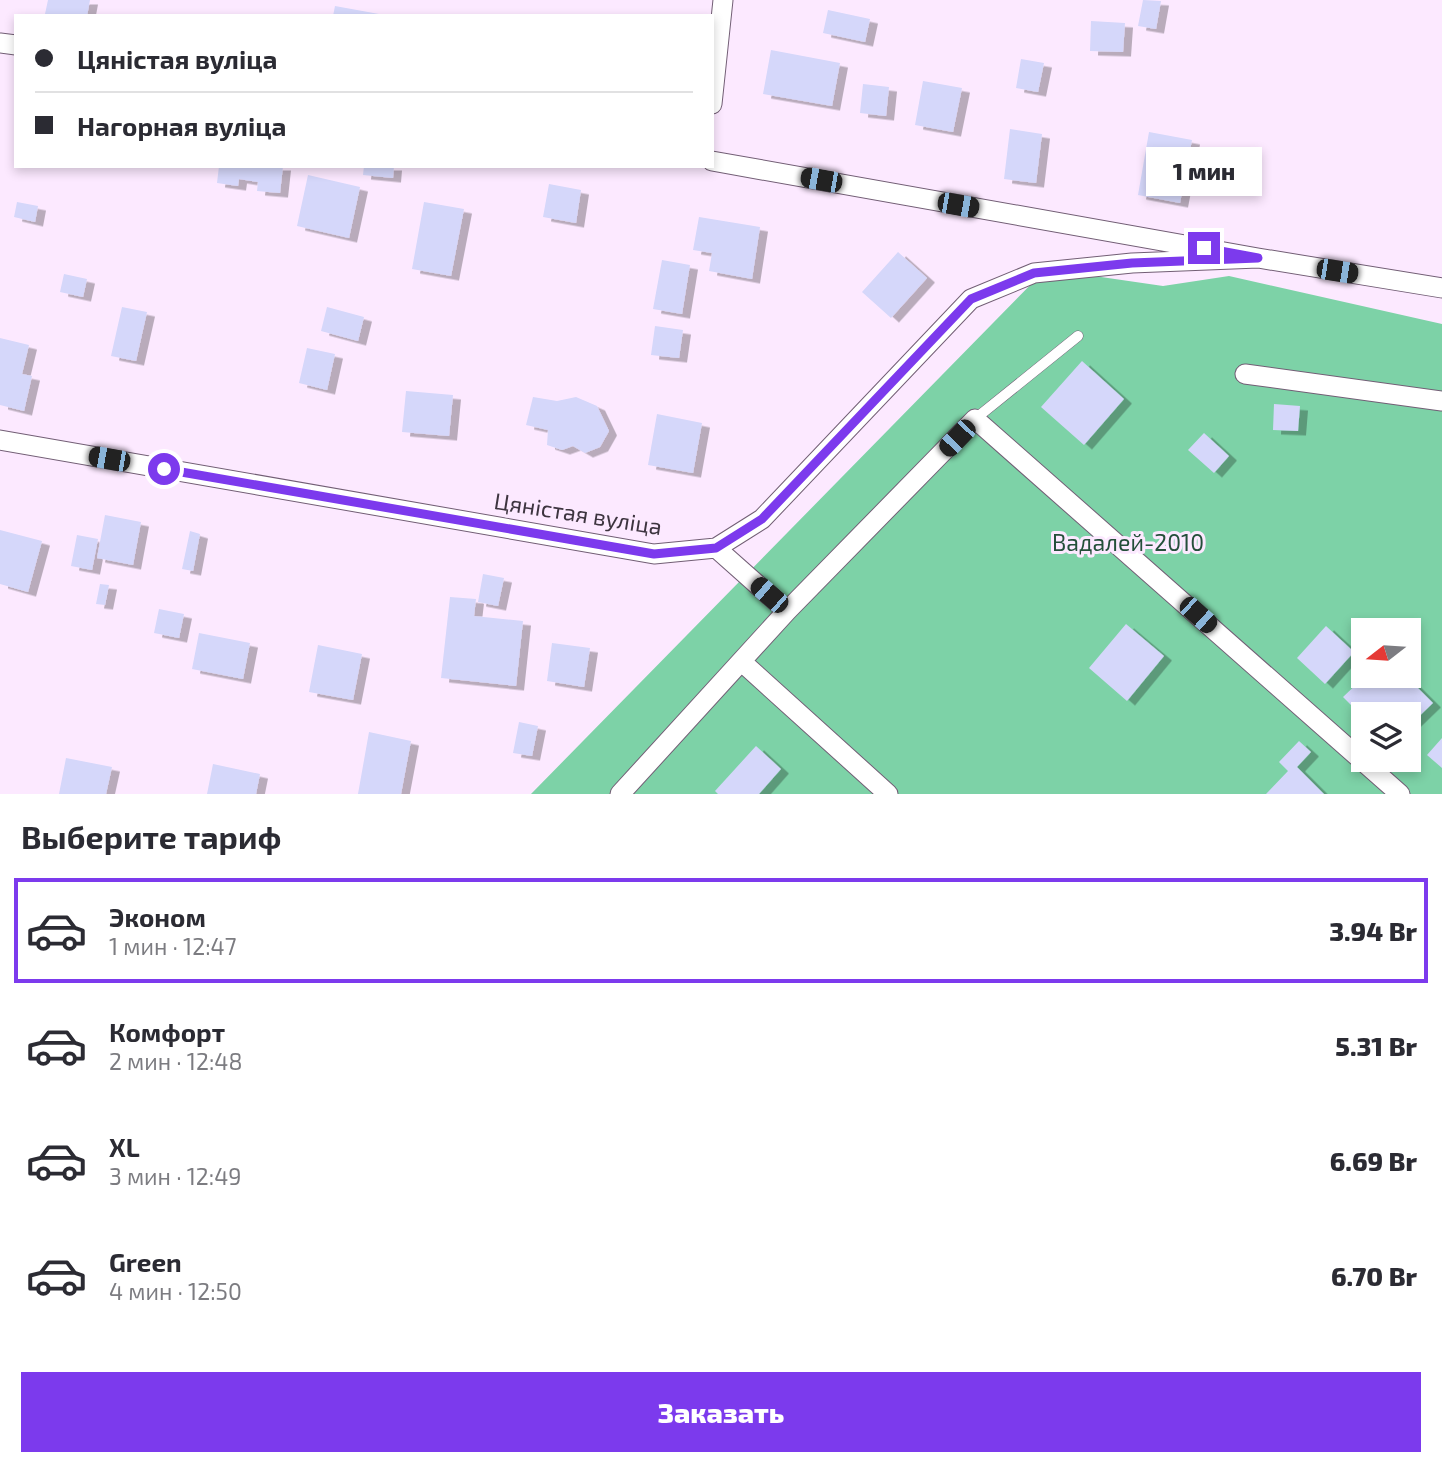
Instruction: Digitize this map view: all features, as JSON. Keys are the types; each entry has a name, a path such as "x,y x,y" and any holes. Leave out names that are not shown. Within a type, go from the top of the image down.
{"street":[{"path":"714,85 723,0"},
{"path":"714,161 1442,288"},
{"name":"Цяністая вуліца","path":"0,440 654,554 716,548 762,519 971,299 1034,273 1132,263 1258,258"},
{"path":"1245,374 1442,401"},
{"path":"620,794 787,611 975,419 1401,794"},
{"path":"716,548 787,611"},
{"path":"743,662 888,794"}],"lane":[{"path":"975,419 1078,336"}],"green space":[{"name":"Вадалей-2010","path":"1046,269 1163,286 1229,276 1442,324 1442,794 531,794"}],"building":[{"path":"48,0 90,0 87,14 45,14"},
{"path":"1143,0 1161,1 1156,29 1138,26"},
{"path":"335,6 379,14 333,14"},
{"path":"828,10 870,19 865,42 823,33"},
{"path":"1091,21 1125,23 1123,52 1090,51"},
{"path":"771,50 840,63 832,106 763,94"},
{"path":"1021,59 1044,63 1038,92 1016,88"},
{"path":"923,81 962,88 953,132 915,125"},
{"path":"863,84 889,87 886,116 860,113"},
{"path":"1010,129 1042,134 1036,183 1004,179"},
{"path":"1149,132 1192,140 1180,203 1138,195"},
{"path":"219,168 283,168 280,193 257,191 258,182 239,179 238,186 217,183"},
{"path":"364,168 394,168 393,178 363,175"},
{"path":"308,175 360,187 349,238 297,226"},
{"path":"549,184 581,190 576,223 543,217"},
{"path":"17,202 38,206 35,222 14,217"},
{"path":"424,202 464,209 451,276 412,269"},
{"path":"699,217 760,227 752,279 709,271 712,253 693,250"},
{"path":"898,252 927,278 891,318 862,292"},
{"path":"662,260 690,265 682,314 653,309"},
{"path":"64,274 87,279 83,297 60,292"},
{"path":"122,307 147,312 136,361 111,356"},
{"path":"327,307 364,317 358,341 321,331"},
{"path":"655,326 683,330 679,358 651,355"},
{"path":"0,338 29,345 22,374 32,376 24,411 0,405"},
{"path":"307,348 335,354 327,390 299,383"},
{"path":"1082,361 1124,399 1084,445 1041,407"},
{"path":"406,391 453,395 449,436 402,432"},
{"path":"533,397 557,401 576,397 597,406 609,431 600,447 585,453 573,446 562,450 547,445 548,430 526,425"},
{"path":"1274,404 1300,406 1298,431 1273,430"},
{"path":"657,414 702,423 693,473 648,465"},
{"path":"1204,433 1229,456 1214,473 1188,450"},
{"path":"105,515 141,522 133,565 97,558"},
{"path":"0,530 42,541 28,592 0,584"},
{"path":"190,531 200,534 193,571 182,569"},
{"path":"77,535 98,539 92,570 71,566"},
{"path":"483,574 504,578 498,606 478,602"},
{"path":"100,584 109,585 105,605 96,604"},
{"path":"450,597 476,599 474,616 523,621 516,686 441,678"},
{"path":"159,609 184,614 179,638 154,633"},
{"path":"1126,624 1164,656 1127,701 1089,668"},
{"path":"1326,626 1351,649 1351,655 1325,684 1297,658"},
{"path":"199,633 250,643 243,679 192,669"},
{"path":"552,643 590,648 584,687 547,681"},
{"path":"318,645 362,654 353,700 309,692"},
{"path":"1352,688 1418,688 1433,703 1421,714 1421,702 1351,702 1351,705 1343,697"},
{"path":"519,722 538,726 532,756 513,753"},
{"path":"369,732 411,741 401,794 358,794"},
{"path":"1442,738 1442,768 1427,755"},
{"path":"1299,741 1311,752 1297,767 1324,794 1266,794 1288,771 1279,762"},
{"path":"756,746 781,769 759,794 718,794 715,791"},
{"path":"66,758 112,767 106,794 59,794"},
{"path":"213,764 260,774 256,794 207,794"}],"route":[{"path":"164,469 654,554 716,548 762,519 971,299 1034,273 1132,263 1258,258 1204,248"}]}
